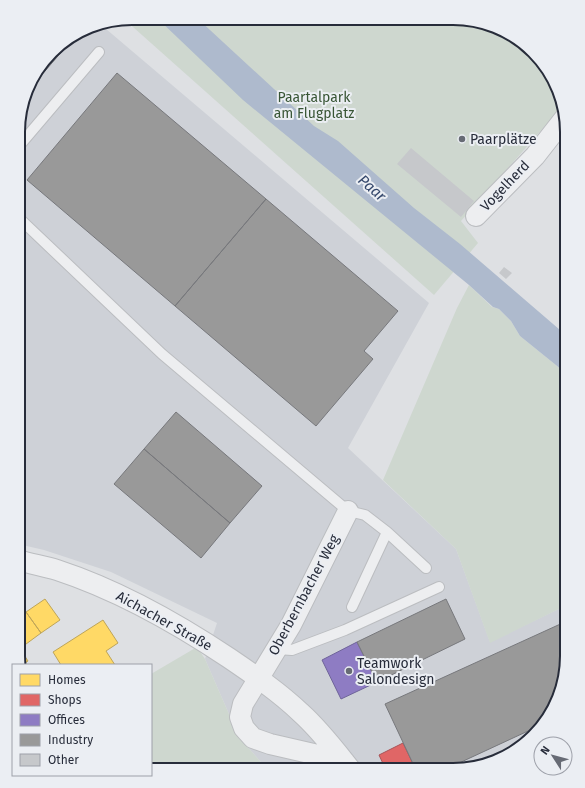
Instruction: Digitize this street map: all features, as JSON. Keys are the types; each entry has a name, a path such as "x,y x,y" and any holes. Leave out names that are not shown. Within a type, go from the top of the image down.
{"street":[{"name":"Vogelherd","path":"476,216 535,156 559,125"},
{"name":"Oberbernbacher Weg","path":"337,763 253,738 244,728 240,717 243,704 291,625 348,511"},
{"name":"Aichacher Straße","path":"25,566 56,569 124,596 170,620 259,678"},
{"name":"Oberbernbacher Weg","path":"259,678 280,694 302,714 325,737 346,763"}],"lane":[{"path":"25,139 99,52"},
{"path":"25,224 162,354 348,511 366,515 388,532 426,568"},
{"path":"352,606 388,532"},
{"path":"277,649 292,650 344,630 439,587"}],"shaded area":[{"path":"106,29 429,303 348,448 456,549 490,642 560,608 560,663 558,677 549,703 533,727 512,745 494,755 481,759 453,763 262,763 239,737 205,659 217,623 111,572 44,550 25,546 26,118 33,91 39,78 56,56 78,39"}],"green space":[{"name":"Paartalpark am Flugplatz","path":"131,25 467,26 494,33 506,39 529,56 549,85 558,112 461,221 478,243 434,295"},
{"path":"469,285 492,307 499,309 511,321 520,336 560,368 560,608 490,643 456,549 383,480 457,308"},
{"path":"197,647 205,659 239,737 262,763 152,763 152,673"}],"water":[{"name":"Paar","path":"164,25 205,25 314,126 338,141 414,208 460,244 560,330 560,368 520,336 511,321 499,309 493,307 469,285 243,100"}],"building: Homes":[{"path":"45,599 60,620 41,633 26,612"},
{"path":"26,612 41,633 25,645"},
{"path":"103,620 118,643 106,651 114,664 60,664 53,652"}],"building: Shops":[{"path":"403,743 413,763 383,763 379,755"}],"building: Offices":[{"name":"Teamwork Salondesign","path":"357,642 377,682 341,699 322,660"}],"building: Industry":[{"path":"62,51 39,78 56,56"},
{"path":"117,73 266,199 175,306 27,180"},
{"path":"266,199 398,311 364,351 373,359 316,426 175,306"},
{"path":"176,412 262,486 230,523 144,449"},
{"path":"144,449 230,523 201,558 114,484"},
{"path":"446,599 465,639 377,682 357,642"},
{"path":"560,624 560,663 558,677 549,703 542,715 530,730 460,762 413,763 385,704"}],"building: Other":[{"path":"411,148 474,201 461,217 397,164"},
{"path":"504,267 512,273 506,279 499,273"}],"place":[{"name":"Paarplätze","path":"462,139"},
{"name":"Teamwork Salondesign","path":"349,671"}]}
